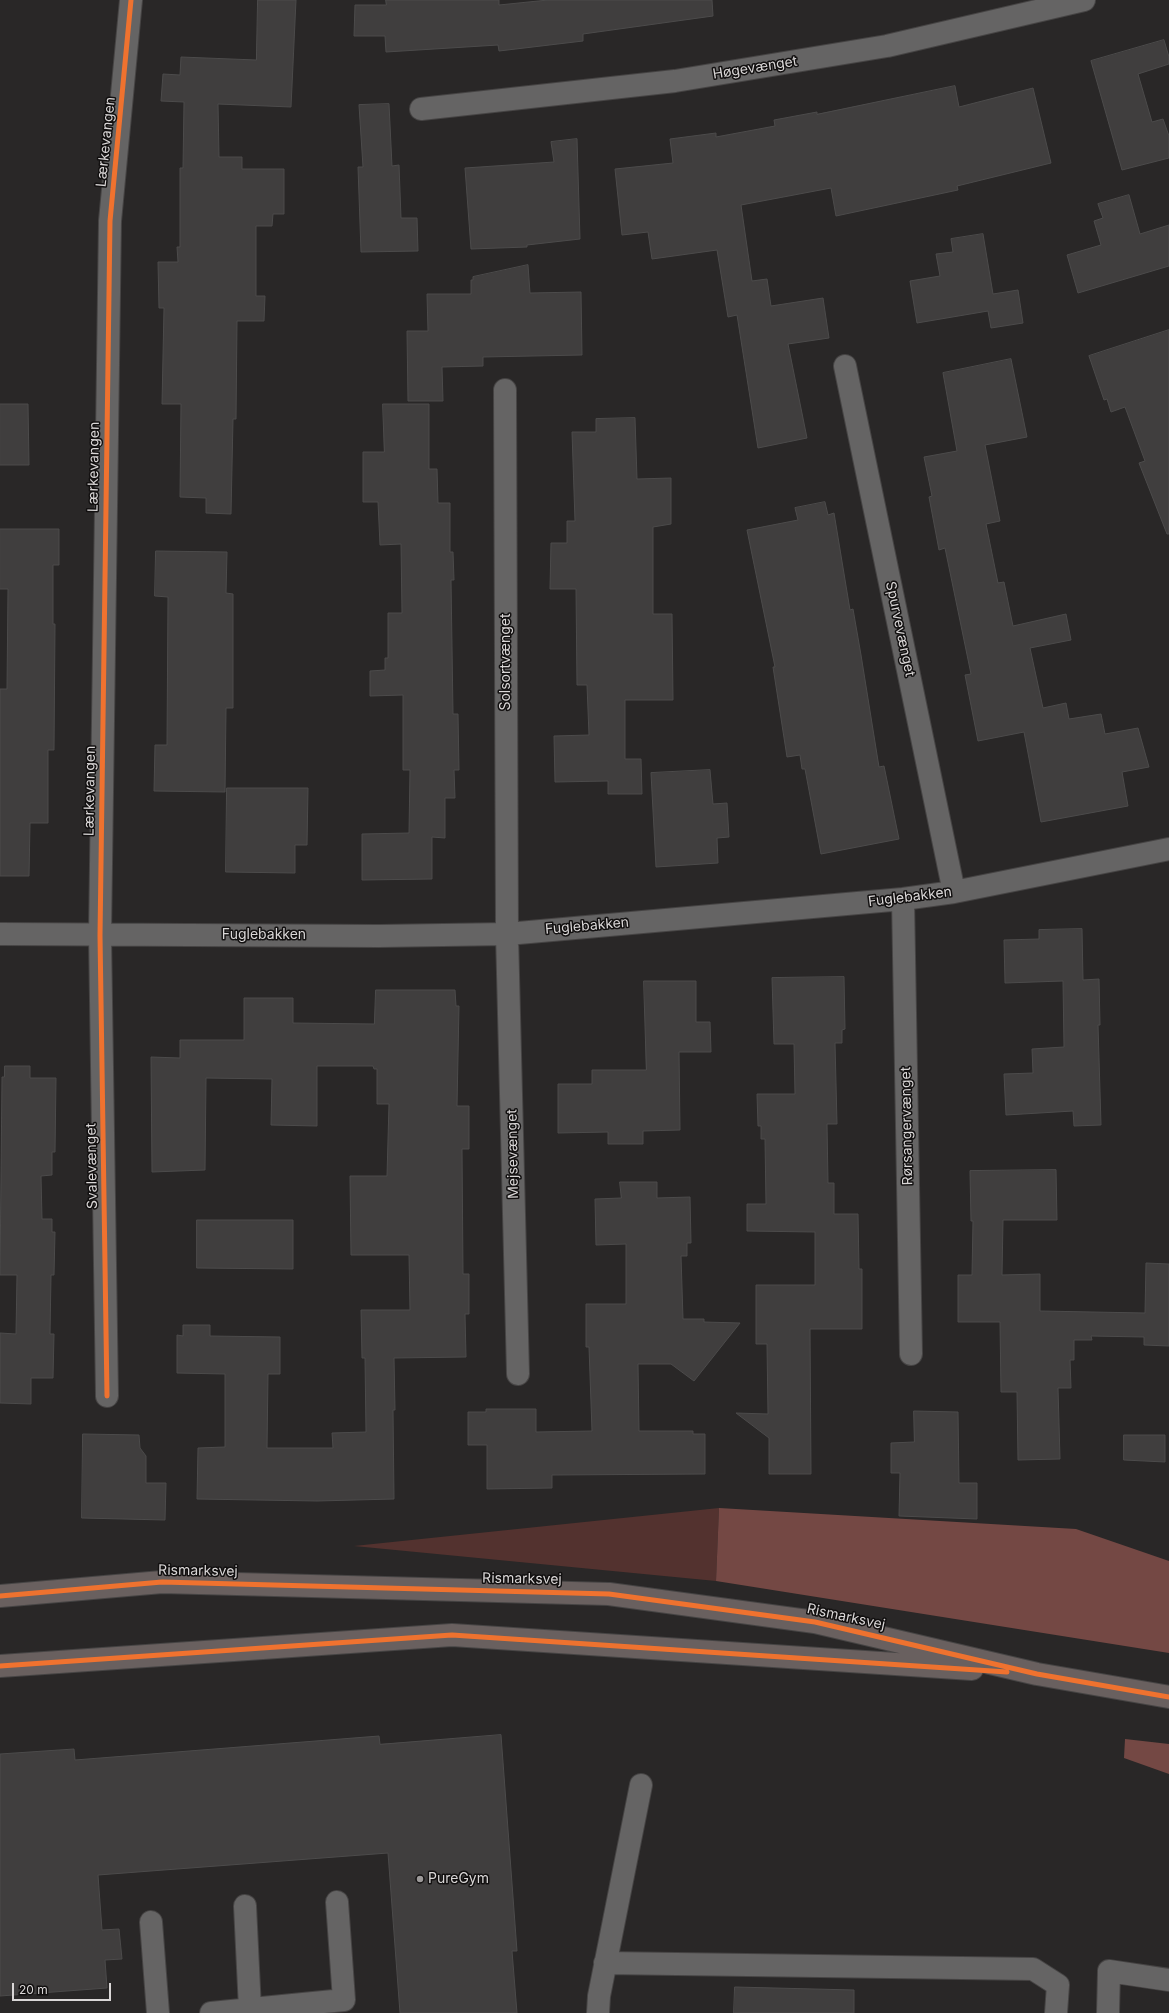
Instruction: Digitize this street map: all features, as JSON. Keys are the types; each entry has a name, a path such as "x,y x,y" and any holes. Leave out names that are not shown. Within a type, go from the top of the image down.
{"main road":[{"name":"Rismarksvej","path":"0,1596 162,1582 609,1594 815,1622 1037,1674 1169,1697"},
{"name":"Rismarksvej","path":"0,1666 452,1635 1037,1674"}],"street":[{"name":"Lærkevangen","path":"100,935 110,221 132,0"},
{"name":"Høgevænget","path":"421,109 675,81 887,46 1084,0"},
{"name":"Spurvevænget","path":"845,366 954,892"},
{"name":"Solsortvænget","path":"505,390 507,934"},
{"name":"Fuglebakken","path":"0,934 379,936 507,934 904,899 954,892 1169,849"},
{"name":"Rørsangervænget","path":"904,899 911,1354"},
{"name":"Mejsevænget","path":"507,934 518,1374"},
{"name":"Svalevænget","path":"100,935 107,1396"},
{"path":"598,2013 598,1996 641,1785"},
{"path":"211,2013 344,2000 337,1902"},
{"path":"244,1906 250,2009"},
{"path":"151,1922 158,2013"},
{"path":"605,1963 1033,1969 1058,1985 1056,2013"},
{"path":"1108,2013 1110,1971 1169,1980"}],"shaded area":[{"path":"719,1508 716,1581 354,1546"},
{"path":"719,1508 1076,1529 1169,1561 1169,1653 716,1581"},
{"path":"1125,1739 1169,1744 1169,1774 1124,1758"}],"building":[{"path":"258,0 296,0 291,107 218,104 219,157 242,157 242,169 284,169 284,214 273,214 272,226 256,226 256,296 265,296 264,321 237,321 236,419 233,419 231,514 206,513 206,498 180,497 181,404 162,404 164,308 159,308 158,262 178,262 177,247 180,247 180,168 183,168 184,102 161,101 163,74 180,75 181,57 256,60"},
{"path":"386,0 499,0 499,5 548,0 712,0 713,16 583,34 583,41 499,51 498,45 386,52 385,36 354,36 355,5 386,5"},
{"path":"1164,40 1169,57 1169,64 1138,74 1152,122 1163,119 1169,136 1169,158 1122,170 1091,61"},
{"path":"955,86 959,107 1033,88 1051,163 957,186 958,190 836,216 831,188 741,205 752,281 767,279 771,306 823,298 829,338 788,344 807,438 758,448 737,315 728,317 717,250 652,259 648,232 622,235 615,169 673,163 670,139 716,133 716,137 775,126 774,120 817,112 817,114"},
{"path":"389,104 392,166 399,165 401,218 417,218 418,251 361,252 358,167 363,167 359,105"},
{"path":"577,139 580,239 527,245 527,247 471,249 465,168 554,162 551,142"},
{"path":"1129,195 1140,234 1169,225 1169,266 1078,293 1067,255 1101,245 1094,221 1103,218 1098,204"},
{"path":"983,234 993,294 1018,290 1023,323 991,328 988,311 917,323 910,281 940,276 936,254 953,252 951,239"},
{"path":"528,265 530,293 581,292 582,355 483,357 483,366 442,367 443,401 408,401 407,331 428,331 427,294 471,294 471,280 473,280 473,277"},
{"path":"1169,330 1169,534 1167,534 1139,463 1145,461 1125,407 1111,412 1107,399 1104,400 1089,356"},
{"path":"1011,359 1027,437 985,445 1000,521 986,524 998,583 1004,582 1013,626 1066,614 1071,640 1030,648 1043,708 1066,703 1069,719 1101,714 1105,734 1138,728 1149,767 1122,772 1128,806 1041,822 1024,732 978,741 965,675 971,674 945,548 939,550 929,497 932,496 924,457 957,451 943,373"},
{"path":"0,404 28,404 29,465 0,465"},
{"path":"383,404 429,404 429,469 437,469 438,503 450,503 450,552 453,552 454,580 451,580 453,714 458,714 459,770 454,770 455,798 445,798 445,838 432,837 432,879 362,880 362,834 409,833 410,770 403,770 403,695 370,696 370,671 385,670 385,658 388,658 388,613 402,613 401,544 380,545 378,502 363,502 363,452 384,452"},
{"path":"635,418 637,479 671,478 671,524 653,527 653,614 672,614 673,700 625,700 625,759 641,759 642,794 608,794 608,781 555,782 554,736 589,735 587,685 577,685 576,589 550,589 551,543 567,543 567,521 575,521 572,432 596,432 596,419"},
{"path":"825,502 828,515 834,513 850,610 853,609 879,767 884,766 899,839 821,854 805,769 802,769 800,755 787,757 773,667 775,667 747,530 798,520 795,508"},
{"path":"0,529 59,529 59,565 53,565 53,624 55,624 54,750 48,750 48,823 30,823 29,876 0,876 0,689 7,689 8,589 0,589"},
{"path":"156,551 227,552 226,593 233,594 233,708 226,708 225,792 154,791 155,745 167,745 168,597 155,596"},
{"path":"710,770 713,804 727,803 729,837 717,838 718,863 656,867 651,773"},
{"path":"227,788 308,788 307,845 295,845 295,873 226,872"},
{"path":"1082,929 1083,980 1099,979 1100,1025 1098,1025 1101,1125 1074,1126 1073,1111 1006,1115 1004,1074 1033,1073 1032,1049 1064,1047 1063,981 1005,983 1004,940 1039,939 1039,930"},
{"path":"844,977 845,1029 842,1030 842,1043 835,1043 837,1124 827,1124 828,1183 834,1183 834,1214 858,1214 859,1269 862,1269 862,1329 810,1329 811,1474 769,1474 769,1438 736,1413 768,1414 767,1344 756,1344 756,1285 815,1285 815,1232 747,1231 747,1204 766,1204 765,1139 761,1139 761,1126 758,1126 757,1094 795,1094 794,1044 774,1044 772,978"},
{"path":"644,981 696,981 696,1022 710,1022 711,1052 679,1052 680,1130 643,1131 643,1144 608,1144 608,1132 558,1133 558,1084 592,1084 592,1070 646,1070"},
{"path":"376,990 455,990 456,1006 459,1006 457,1106 469,1106 469,1149 462,1149 463,1274 469,1274 469,1314 465,1314 466,1357 394,1358 394,1499 317,1501 197,1499 198,1448 225,1447 225,1374 177,1373 177,1335 183,1336 183,1325 210,1325 210,1336 280,1337 280,1374 268,1374 267,1448 333,1448 332,1433 366,1432 365,1358 362,1358 361,1310 410,1310 409,1255 351,1255 350,1176 387,1176 389,1104 377,1104 377,1069 374,1069 373,1066 317,1066 317,1126 271,1125 272,1079 206,1078 205,1170 152,1172 151,1057 180,1058 180,1040 244,1040 244,998 293,998 293,1023 374,1024"},
{"path":"5,1066 30,1066 30,1078 56,1078 55,1152 52,1152 52,1175 41,1176 42,1219 52,1219 52,1232 55,1232 54,1275 51,1275 50,1334 54,1334 53,1378 31,1378 31,1404 0,1403 0,1333 16,1334 17,1275 0,1275 2,1077 4,1077"},
{"path":"1056,1170 1057,1220 1003,1220 1002,1275 1040,1274 1040,1311 1145,1313 1146,1263 1169,1264 1169,1346 1144,1345 1144,1337 1091,1336 1092,1340 1074,1340 1074,1360 1070,1360 1071,1388 1058,1388 1060,1459 1018,1460 1017,1392 1001,1392 1000,1322 958,1322 958,1275 972,1275 973,1221 971,1221 970,1171"},
{"path":"620,1182 657,1182 657,1198 690,1197 691,1243 687,1243 687,1256 681,1256 683,1319 704,1319 704,1322 740,1323 694,1381 671,1364 638,1364 639,1431 693,1431 693,1434 705,1434 705,1474 552,1475 552,1488 487,1489 487,1445 468,1445 468,1412 486,1412 486,1409 536,1409 536,1432 592,1431 589,1347 586,1347 586,1304 626,1304 626,1244 596,1245 595,1199 621,1198"},
{"path":"197,1220 293,1220 293,1269 197,1268"},
{"path":"914,1411 958,1412 959,1483 977,1483 977,1519 899,1516 900,1473 891,1473 891,1443 914,1442"},
{"path":"83,1434 139,1435 140,1448 146,1456 146,1483 166,1483 165,1520 82,1518"},
{"path":"1124,1435 1165,1435 1165,1462 1124,1460"},
{"path":"501,1735 517,1951 512,1951 517,2013 400,2013 388,1853 98,1875 102,1930 119,1929 122,1959 105,1960 107,1988 0,1996 0,1754 74,1749 75,1760 379,1736 380,1744"},
{"path":"735,1987 854,1990 854,2013 734,2013"}],"cycle path":[{"path":"107,1396 100,935 110,221 131,0"},
{"path":"0,1596 162,1582 609,1594 815,1622 1037,1674 1169,1697"},
{"path":"0,1666 452,1635 1007,1672"}],"place":[{"name":"PureGym","path":"420,1879"}]}
